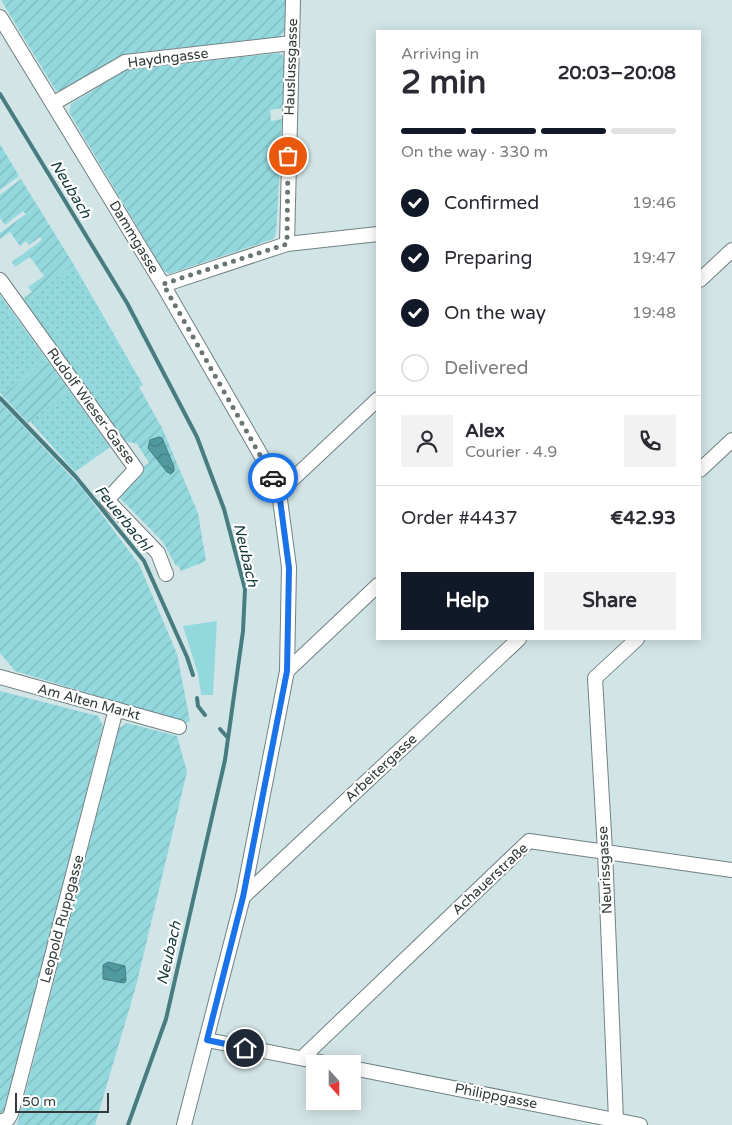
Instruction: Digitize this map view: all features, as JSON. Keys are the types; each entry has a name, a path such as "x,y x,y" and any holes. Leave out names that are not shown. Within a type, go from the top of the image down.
{"street":[{"name":"Hauslussgasse","path":"287,244 293,0"},
{"name":"Dammgasse","path":"2,21 54,103 163,284 257,447 279,492 289,568 287,671 243,897 184,1125"},
{"name":"Haydngasse","path":"54,103 125,62 292,43"},
{"path":"163,284 287,244 376,234"},
{"path":"701,279 732,250"},
{"name":"Rudolf Wieser-Gasse","path":"0,280 136,469 107,500 158,553 166,574"},
{"path":"279,492 376,401"},
{"path":"701,469 732,440"},
{"path":"287,671 376,587"},
{"name":"Arbeitergasse","path":"243,897 518,640"},
{"name":"Neurissgasse","path":"616,1120 605,851 595,678 636,640"},
{"name":"Am Alten Markt","path":"0,677 179,727"},
{"name":"Leopold Ruppgasse","path":"0,1122 8,1119 11,1114 116,709"},
{"name":"Achauerstraße","path":"302,1058 529,841 732,870"},
{"path":"207,1040 306,1059"},
{"name":"Philippgasse","path":"361,1070 640,1125"}],"shaded area":[{"path":"1,0 286,0 285,31 279,37 123,54 62,90 56,91"},
{"path":"279,53 285,61 283,108 270,110 271,121 282,119 281,142 275,144 277,149 281,148 276,234 273,239 169,274 163,270 69,112 71,104 126,70"},
{"path":"0,144 19,176 0,190"},
{"path":"21,179 74,265 25,300 23,298 32,292 28,287 44,276 30,257 15,267 12,262 42,240 40,237 29,245 26,241 20,246 10,232 0,239 0,233 26,214 23,211 5,225 0,218 0,195"},
{"path":"74,265 143,385 103,411 22,302"},
{"path":"0,295 47,360 2,395 0,393"},
{"path":"47,360 69,390 28,423 2,395"},
{"path":"139,387 162,428 198,513 206,561 181,571 178,565 176,566 163,542 120,498 142,474 143,467 149,463 137,444 126,441 103,411"},
{"path":"69,390 110,447 75,472 30,421"},
{"path":"0,402 81,487 139,564 177,654 190,721 187,723 15,671 0,653"},
{"path":"217,621 213,695 201,695 198,674 183,626"},
{"path":"0,691 98,716 103,726 6,1110 0,1114"},
{"path":"127,723 177,736 187,772 136,986 95,1125 17,1125 119,728"}],"water":[{"path":"162,438 174,467 174,471 171,474 167,472 148,448 150,440"},
{"path":"108,962 125,966 126,981 124,983 103,979 103,965"}],"waterway":[{"name":"Neubach","path":"0,94 127,303 197,437 224,509 245,589 243,631 225,760 166,1019 128,1125"},
{"name":"Feuerbachl","path":"0,398 76,477 144,561 187,657 193,675"},
{"path":"197,698 198,706 205,715"},
{"path":"220,729 228,738"}],"way so far":[{"path":"273,478 163,284 287,244 288,156"}],"route":[{"path":"245,1048 207,1040 243,897 287,671 289,568 279,492 273,478"}]}
